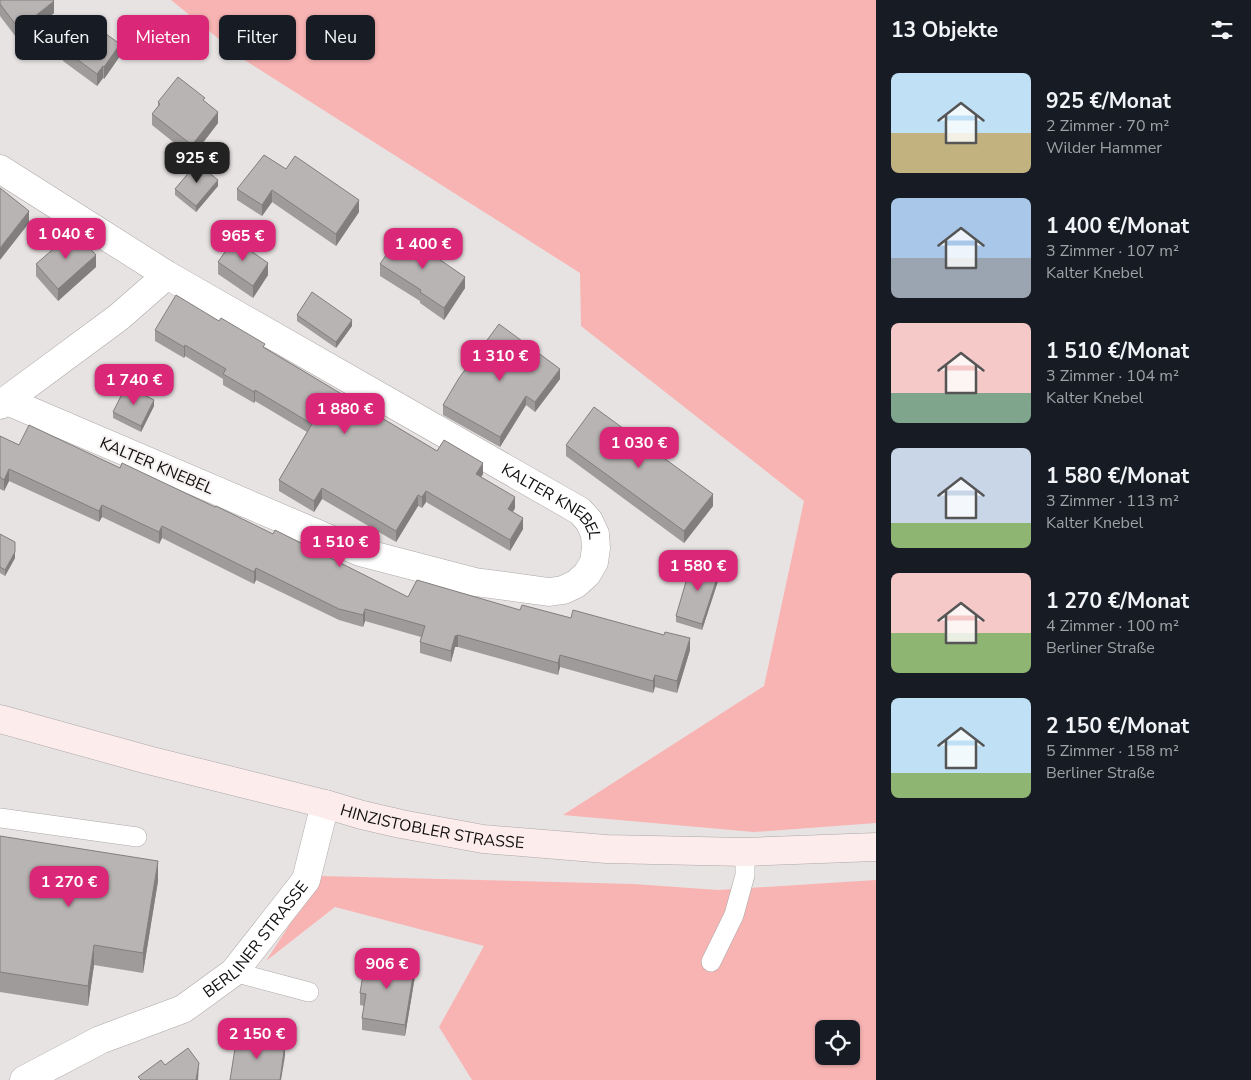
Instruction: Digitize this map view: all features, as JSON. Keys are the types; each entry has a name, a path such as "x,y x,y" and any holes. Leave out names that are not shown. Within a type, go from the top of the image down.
{"street":[{"name":"KALTER KNEBEL","path":"0,170 167,275 580,511 589,521 595,534 594,562 587,574 576,584 563,590 549,592 475,582 360,552 3,403"},
{"path":"3,403 119,317 167,275"},
{"name":"HINZISTOBLER STRASSE","path":"0,719 148,760 401,824 484,839 606,849 745,852 876,847"},
{"name":"BERLINER STRASSE","path":"24,1080 100,1040 182,1009 234,972 306,880 325,804"}],"lane":[{"path":"0,818 137,836"},
{"path":"711,962 734,915 745,875 745,852"},
{"path":"234,972 309,992"}],"shaded area":[{"path":"171,0 876,0 876,823 754,832 563,815 764,686 804,501 581,326 580,273 245,60 296,60 296,15 219,15 219,39 209,31 209,15 189,15"},
{"path":"321,876 634,884 718,890 876,880 876,1080 472,1080 439,1027 484,946 335,907 266,961"}],"building":[{"path":"0,0 54,1 36,15 15,15 15,24 0,4"},
{"path":"107,35 117,42 117,48 97,74 78,60 107,60"},
{"path":"178,77 205,98 203,100 218,112 192,145 152,114 160,104 158,102"},
{"path":"264,155 286,169 295,156 359,200 336,234 272,190 262,205 237,189"},
{"path":"197,163 218,180 196,206 175,189"},
{"path":"0,188 29,211 0,248"},
{"path":"74,231 96,255 58,289 36,264"},
{"path":"401,233 465,277 444,308 420,292 421,290 380,264"},
{"path":"234,239 268,263 253,286 218,262"},
{"path":"312,292 352,320 336,342 297,315"},
{"path":"176,295 219,321 221,318 265,344 263,347 437,451 444,440 483,463 476,474 515,497 508,509 523,518 510,540 426,491 422,497 418,495 396,531 322,488 314,501 279,480 312,424 255,390 254,392 223,374 226,369 155,330"},
{"path":"499,324 560,369 535,402 526,396 500,437 443,405 459,378"},
{"path":"126,386 154,400 141,426 113,412"},
{"path":"594,407 713,494 684,531 566,445"},
{"path":"29,425 120,468 122,463 273,534 275,530 408,597 417,580 520,610 522,605 571,618 573,610 664,635 665,632 690,638 677,681 655,675 653,681 560,655 558,663 458,635 455,636 451,651 420,642 425,626 365,609 363,615 339,609 256,568 254,572 162,526 159,532 102,505 99,511 9,469 4,480 0,477 0,436 19,445"},
{"path":"0,534 15,542 15,552 5,570 0,567"},
{"path":"692,561 720,569 702,624 676,616"},
{"path":"0,836 158,861 143,953 94,945 88,986 0,972"},
{"path":"366,956 415,964 405,1025 362,1018 366,994 360,993"},
{"path":"237,1036 285,1044 280,1080 230,1080"},
{"path":"188,1048 199,1063 196,1080 141,1080 138,1077 161,1060 165,1065"}]}
